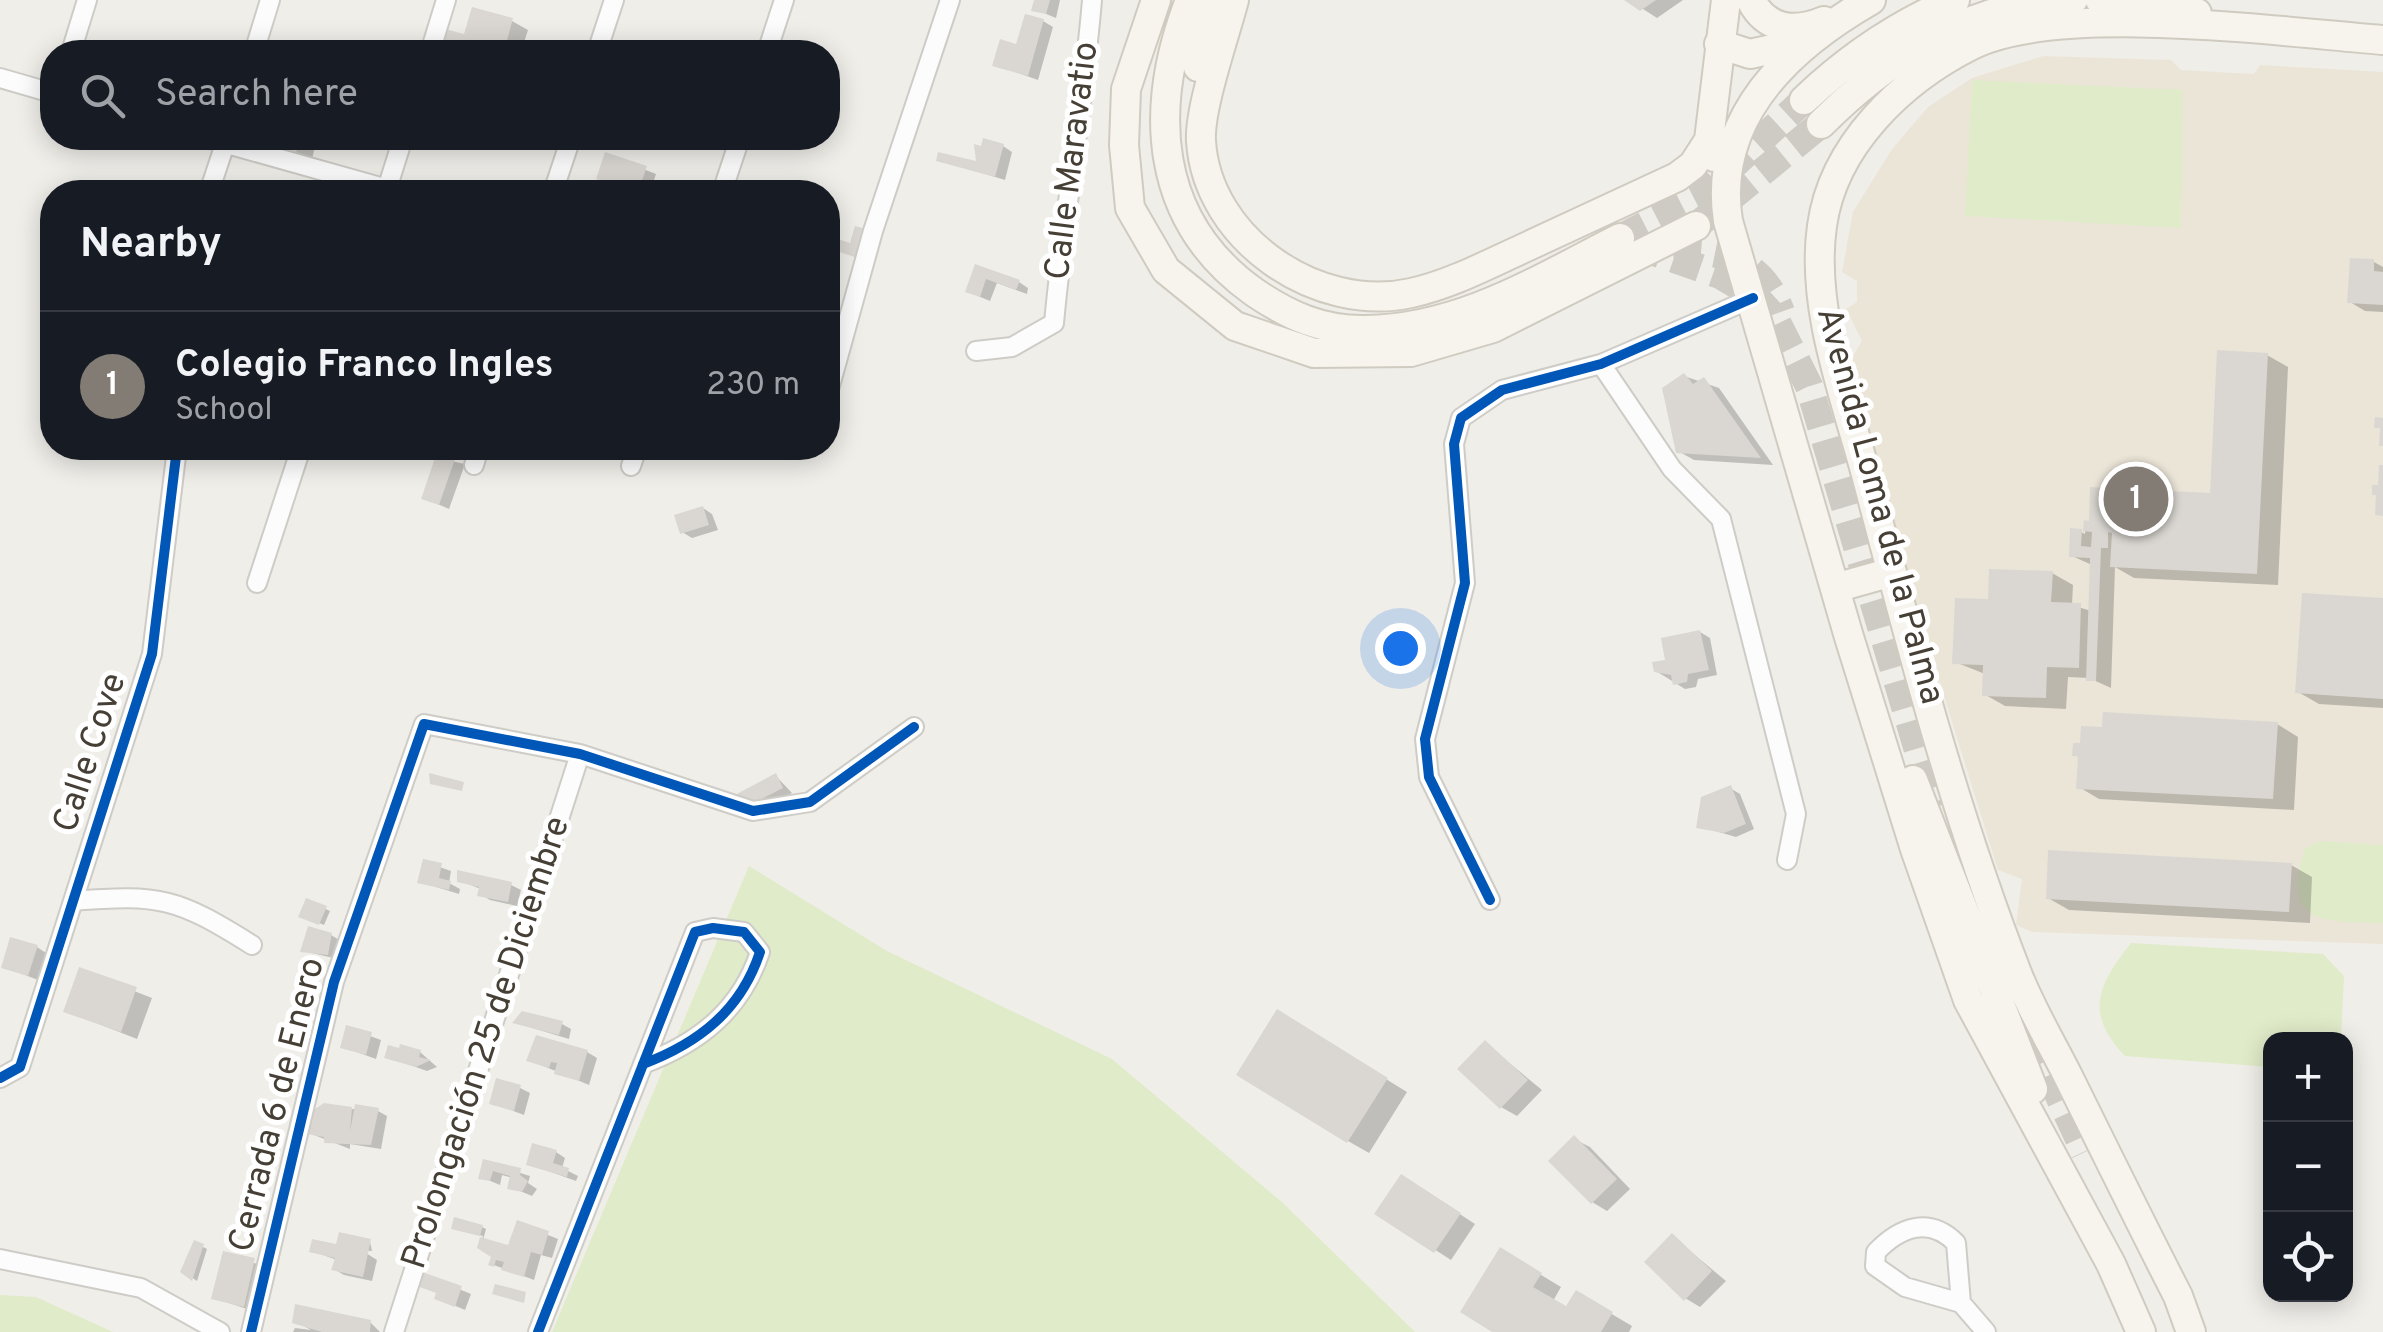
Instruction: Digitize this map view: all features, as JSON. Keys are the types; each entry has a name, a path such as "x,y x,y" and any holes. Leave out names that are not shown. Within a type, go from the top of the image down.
{"main road":[{"path":"1156,0 1126,89 1124,145 1130,208 1166,270 1235,326 1314,353 1411,352 1493,328 1622,250 1666,252"},
{"path":"1190,0 1168,65 1164,108 1170,174 1186,221 1226,272 1296,319 1365,330 1468,314 1622,250 1696,226"},
{"path":"1214,0 1186,134 1190,179 1209,220 1231,250 1266,278 1312,304 1356,314 1402,311 1452,301 1576,247"},
{"path":"1234,0 1200,140 1212,184 1232,223 1263,254 1298,278 1345,294 1410,294 1488,265 1677,177 1693,165 1709,140"},
{"path":"1724,192 1709,140 1726,0"},
{"path":"1750,0 1757,13 1783,28 1806,28 1864,4"},
{"path":"1804,100 1836,70 1886,34 1956,0"},
{"path":"1821,124 1856,90 1900,58 1966,22 2015,6 2073,0"},
{"path":"2100,0 2206,15 2230,28"},
{"name":"Avenida Loma de la Palma","path":"1864,4 1806,41 1780,66 1749,108 1734,141 1724,192 1728,221 1914,849 1968,1000 2111,1264 2141,1332"},
{"name":"Avenida Loma de la Palma","path":"2191,1332 2178,1296 2018,977 1969,835 1892,572 1828,325 1820,266 1827,207 1838,175 1884,107 1920,77 1973,44 2019,28 2060,23 2230,28 2383,40"},
{"path":"1719,44 1750,54 1806,41"},
{"path":"1835,588 1892,572"},
{"path":"1913,780 2038,1102 2050,1153"},
{"path":"2085,1152 2175,1332"}],"street":[{"path":"75,40 87,0"},
{"path":"258,40 270,0"},
{"path":"434,40 446,0"},
{"path":"601,40 614,0"},
{"path":"771,40 784,0"},
{"path":"840,315 950,0"},
{"name":"Calle Maravatio","path":"976,351 1012,347 1054,323 1066,186 1084,92 1092,0"},
{"path":"0,78 40,90"},
{"path":"213,180 223,150"},
{"path":"258,150 355,180"},
{"path":"393,180 400,150"},
{"path":"557,180 566,150"},
{"path":"726,180 736,150"},
{"path":"1490,900 1428,776 1425,740 1465,583 1454,444 1461,418 1490,397 1601,364 1752,298"},
{"path":"1601,364 1672,468 1722,519 1796,814 1787,860"},
{"name":"Calle Cove","path":"0,1078 20,1067 152,654 175,460"},
{"path":"257,583 297,460"},
{"path":"630,466 632,460"},
{"name":"Cerrada 6 de Enero","path":"251,1332 334,982 424,724 580,754"},
{"path":"580,754 658,778 712,800 753,811 784,809 810,802 914,727"},
{"name":"Prolongación 25 de Diciembre","path":"394,1332 580,754"},
{"path":"73,901 142,896 194,910 252,945"},
{"path":"538,1332 695,932 713,928 744,932 760,952 750,983 716,1023 682,1049 644,1064"},
{"path":"1961,1303 1956,1243 1943,1230 1918,1226 1892,1234 1876,1252 1875,1266 1886,1278 1961,1303 1986,1332"},
{"path":"0,1259 141,1288 220,1332"}],"shaded area":[{"path":"2043,56 2171,60 2181,70 2254,74 2260,65 2383,72 2383,944 2032,932 2016,925 2022,879 1998,870 1926,638 1850,361 1862,341 1846,309 1857,302 1857,281 1842,272 1853,212 1892,149 1928,107 1972,78"}],"green space":[{"path":"1972,80 2183,90 2181,228 1965,216"},
{"path":"2320,841 2383,845 2383,923 2324,919 2302,905 2299,873 2305,848"},
{"path":"749,866 887,951 1112,1059 1283,1203 1415,1332 552,1332"},
{"path":"2131,943 2323,954 2344,976 2341,1032 2263,1032 2263,1066 2125,1056 2104,1026 2100,1012 2100,998 2111,972"},
{"path":"0,1295 36,1297 113,1332 0,1332"}],"building":[{"path":"1034,0 1050,0 1046,14 1031,11"},
{"path":"1624,0 1656,0 1640,11"},
{"path":"472,7 513,18 507,40 442,40 445,29 464,34"},
{"path":"1025,14 1044,19 1028,76 992,66 1000,39 1016,44"},
{"path":"983,138 1004,144 995,177 936,161 938,152 976,161 974,144 981,146"},
{"path":"605,152 647,166 642,180 596,179"},
{"path":"855,226 873,231 864,260 840,252 840,240 850,243"},
{"path":"2350,258 2374,259 2374,271 2383,272 2383,305 2347,303"},
{"path":"975,264 1020,280 1016,290 986,279 980,297 965,292"},
{"path":"2217,350 2268,353 2257,574 2110,567 2112,533 2108,532 2108,548 2101,548 2096,681 2086,681 2090,558 2069,557 2070,528 2082,529 2081,546 2091,547 2092,532 2083,531 2084,520 2089,521 2090,487 2210,493"},
{"path":"1684,373 1693,384 1704,377 1761,458 1676,453 1662,388"},
{"path":"2375,417 2383,418 2383,446 2379,446 2380,428 2374,428"},
{"path":"434,460 455,460 439,505 421,499"},
{"path":"2379,465 2383,465 2383,516 2375,515 2376,495 2372,495 2372,485 2378,485"},
{"path":"703,506 709,525 680,534 674,515"},
{"path":"1989,569 2053,571 2051,602 2081,603 2079,668 2047,667 2046,698 1982,696 1983,665 1952,664 1955,598 1988,599"},
{"path":"2302,593 2383,598 2383,699 2295,693"},
{"path":"1700,630 1709,670 1688,674 1687,682 1673,685 1671,675 1654,672 1652,662 1665,660 1661,638"},
{"path":"2103,712 2278,722 2273,799 2076,789 2078,756 2072,756 2073,743 2080,743 2081,726 2102,727"},
{"path":"429,773 464,782 462,791 430,784"},
{"path":"776,773 783,788 740,810 733,796"},
{"path":"1731,785 1746,824 1724,833 1696,828 1701,797"},
{"path":"2048,850 2292,863 2289,912 2046,899"},
{"path":"423,859 442,863 439,878 451,881 449,890 417,883"},
{"path":"457,870 512,882 508,902 477,896 479,887 457,882"},
{"path":"306,898 327,906 319,925 298,917"},
{"path":"308,926 332,933 328,955 300,952"},
{"path":"10,937 38,945 28,976 1,968"},
{"path":"79,967 137,987 121,1032 63,1012"},
{"path":"1277,1009 1388,1078 1347,1143 1236,1075"},
{"path":"522,1011 563,1021 559,1035 512,1023"},
{"path":"346,1025 372,1032 366,1055 340,1048"},
{"path":"536,1035 588,1050 579,1081 554,1074 557,1063 551,1062 549,1068 526,1061"},
{"path":"1485,1040 1528,1080 1500,1109 1457,1069"},
{"path":"400,1044 421,1050 419,1057 431,1060 416,1067 384,1058 388,1045 399,1048"},
{"path":"496,1078 521,1085 514,1111 489,1104"},
{"path":"324,1103 352,1107 350,1132 355,1104 379,1108 371,1145 324,1143 324,1137 306,1134 309,1113"},
{"path":"1574,1135 1617,1179 1591,1204 1548,1161"},
{"path":"532,1143 557,1150 553,1163 569,1168 567,1177 526,1165"},
{"path":"483,1159 521,1168 520,1175 528,1181 522,1192 507,1189 510,1176 493,1171 490,1181 478,1179"},
{"path":"1401,1174 1461,1213 1434,1253 1374,1214"},
{"path":"454,1217 483,1225 480,1236 451,1229"},
{"path":"517,1220 549,1231 542,1255 531,1252 524,1277 501,1270 504,1262 496,1260 494,1267 488,1265 491,1257 477,1248 480,1237 508,1245"},
{"path":"339,1232 371,1239 363,1277 331,1270 335,1258 309,1252 312,1239 336,1244"},
{"path":"1672,1233 1712,1271 1684,1301 1644,1262"},
{"path":"194,1240 204,1244 192,1281 180,1272"},
{"path":"1500,1247 1542,1273 1533,1287 1566,1306 1576,1290 1613,1312 1601,1332 1492,1332 1460,1312"},
{"path":"223,1251 255,1258 244,1307 211,1299"},
{"path":"422,1272 462,1286 455,1307 434,1299 436,1293 417,1286"},
{"path":"495,1284 526,1292 524,1303 492,1294"},
{"path":"295,1304 371,1320 370,1332 322,1332 292,1323"}],"tunnel":[{"path":"1620,238 1698,198 1804,100"},
{"path":"1696,226 1821,124"},
{"path":"1634,245 1720,275 1754,295 1775,318 1809,386 1935,807"},
{"path":"1673,252 1708,252 1739,262 1764,281 1781,312"},
{"path":"2014,999 2085,1152"}],"cycle path":[{"path":"1490,900 1429,777 1425,739 1465,583 1454,444 1461,418 1502,390 1601,364 1753,298"},
{"path":"0,1078 20,1067 152,654 176,460"},
{"path":"251,1332 334,982 424,724 580,754 753,811 810,802 914,727"},
{"path":"538,1332 695,932 713,928 744,932 760,952 742,991 700,1035 663,1056 643,1064"}],"place":[{"name":"Colegio Franco Ingles","path":"2136,499"}]}
